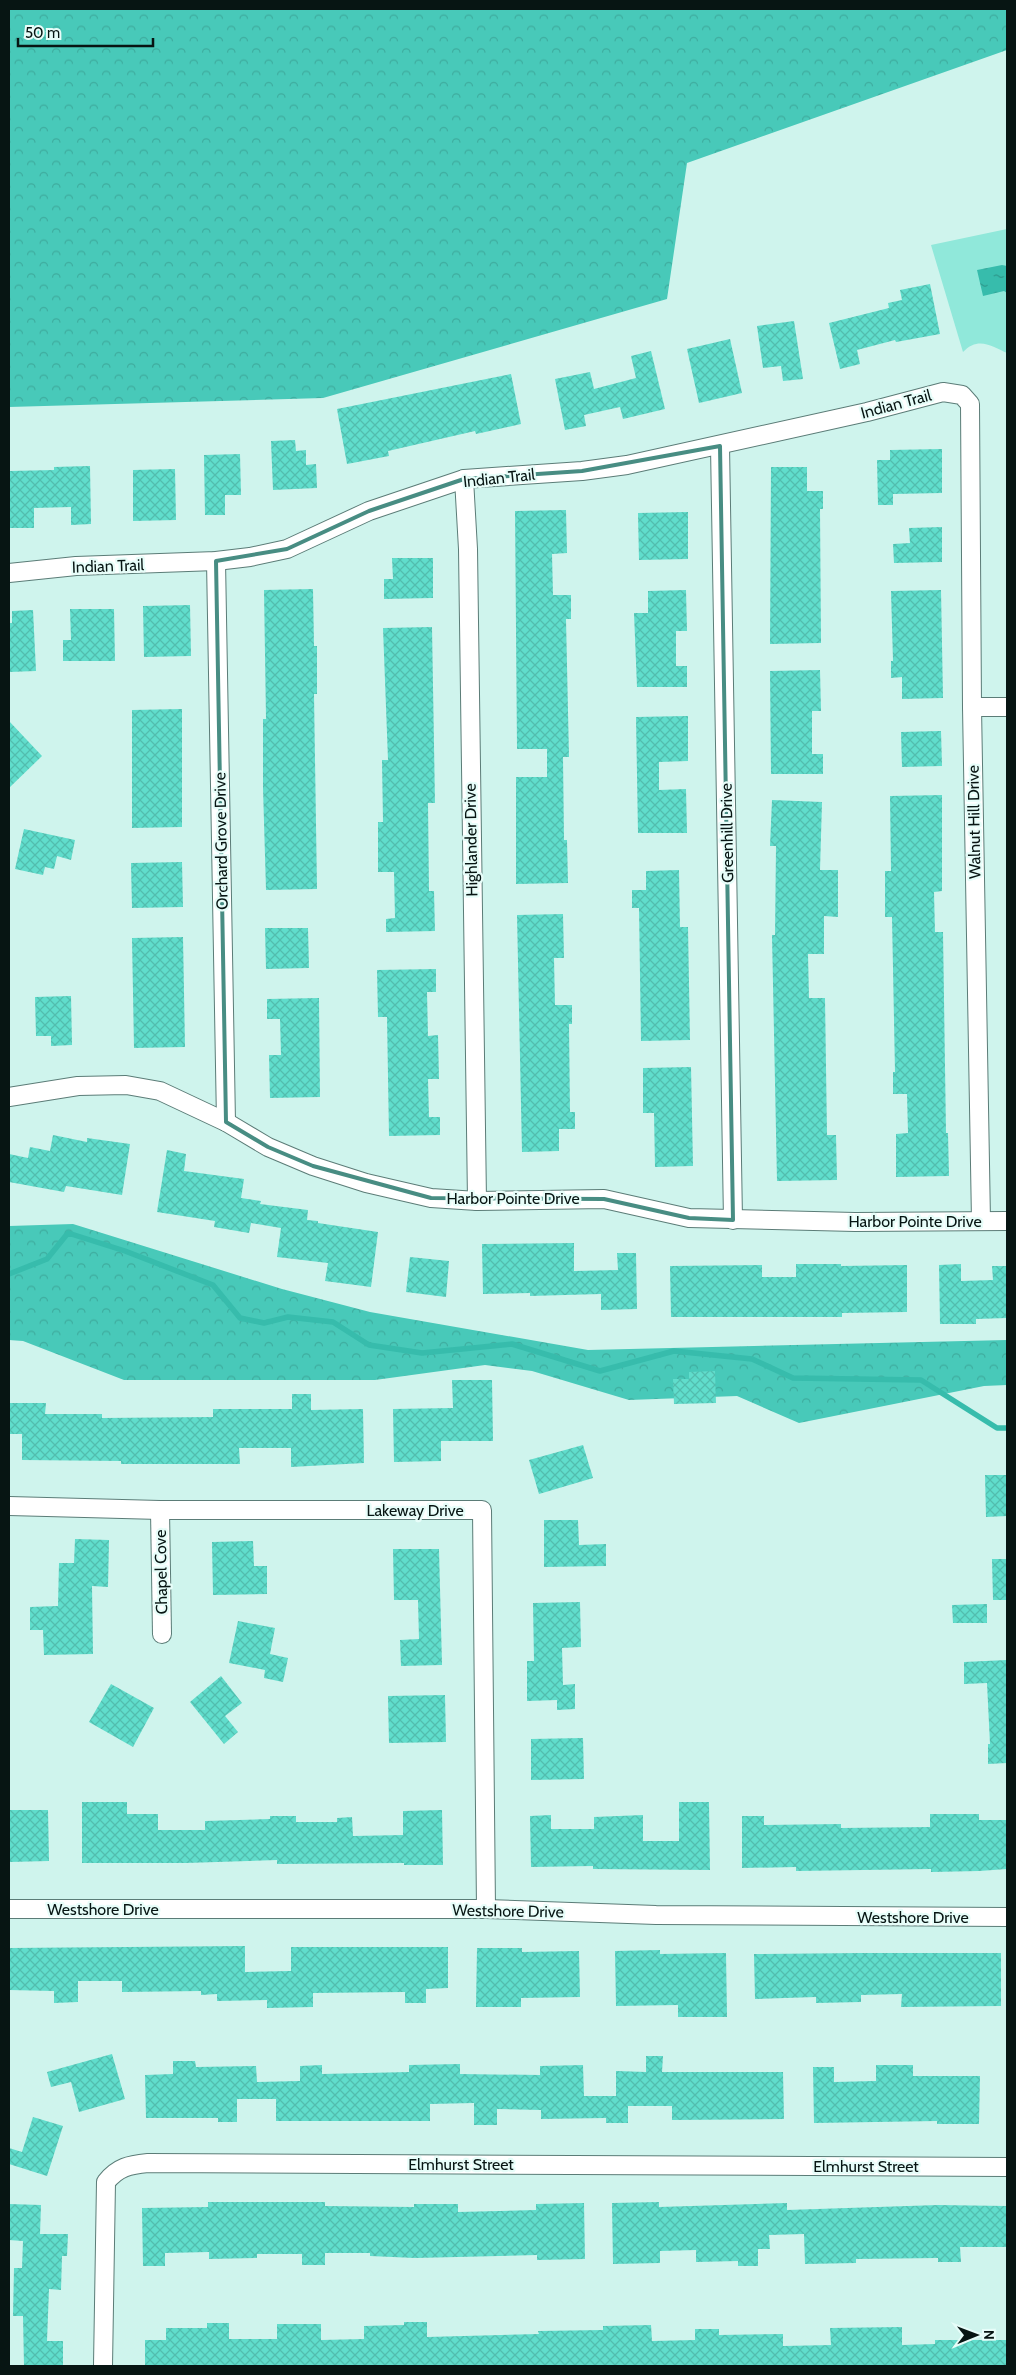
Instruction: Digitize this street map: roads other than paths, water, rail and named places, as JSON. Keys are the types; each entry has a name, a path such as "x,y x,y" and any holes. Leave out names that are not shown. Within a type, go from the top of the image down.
{"street":[{"name":"Indian Trail","path":"9,573 76,566 216,561 250,557 287,548 369,511 464,479 599,469 665,458 867,412 943,392 962,394 970,404 971,424"},
{"name":"Walnut Hill Drive","path":"971,424 972,707 981,1220"},
{"name":"Greenhill Drive","path":"720,446 733,1220"},
{"name":"Highlander Drive","path":"464,479 468,549 477,1201"},
{"name":"Orchard Grove Drive","path":"216,561 226,1122"},
{"path":"972,707 1007,707"},
{"name":"Harbor Pointe Drive","path":"9,1097 78,1086 126,1085 160,1091 226,1122 268,1147 313,1166 366,1183 431,1198 477,1201 604,1199 689,1218 733,1220 855,1222 1007,1220"},
{"name":"Lakeway Drive","path":"9,1506 160,1510 482,1510 486,1909"},
{"name":"Chapel Cove","path":"160,1510 162,1634"},
{"name":"Westshore Drive","path":"9,1909 486,1909 656,1915 1007,1917"},
{"name":"Elmhurst Street","path":"103,2366 106,2182 115,2171 127,2165 158,2163 1007,2167"}],"water":[{"path":"1002,265 1007,266 1007,293 1004,291 983,296 977,270"}],"waterway":[{"path":"9,1274 47,1259 68,1233 125,1251 213,1285 240,1318 264,1323 288,1317 333,1322 369,1345 422,1353 512,1344 600,1371 674,1351 752,1359 793,1378 921,1380 997,1428 1007,1428"}]}
